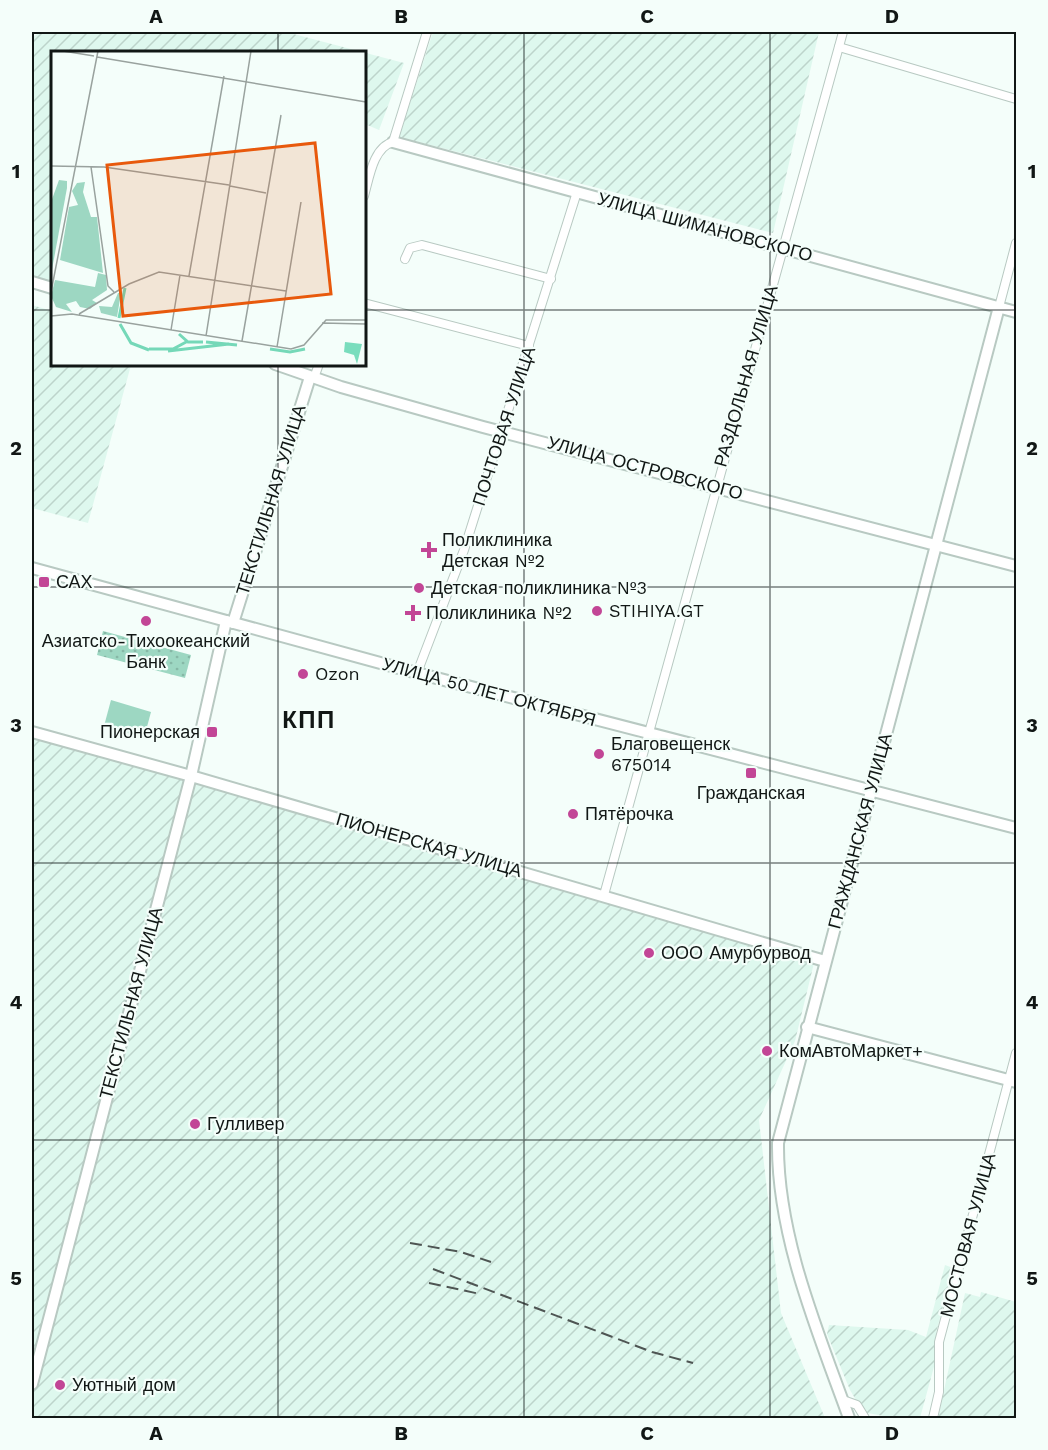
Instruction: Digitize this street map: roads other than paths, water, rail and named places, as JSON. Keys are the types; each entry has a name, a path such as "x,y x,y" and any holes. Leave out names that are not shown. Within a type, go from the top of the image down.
{"street":[{"path":"366,190 379,151 385,144 393,142 427,32"},
{"name":"РАЗДОЛЬНАЯ УЛИЦА","path":"604,895 715,486 843,32"},
{"path":"839,47 1017,99"},
{"name":"УЛИЦА ШИМАНОВСКОГО","path":"393,142 1017,312"},
{"name":"ПОЧТОВАЯ УЛИЦА","path":"417,673 464,550 577,192"},
{"name":"ГРАЖДАНСКАЯ УЛИЦА","path":"849,1419 803,1286 780,1189 778,1168 782,1122 1017,243"},
{"path":"405,259 410,248 422,245 551,279"},
{"path":"32,282 51,288"},
{"path":"366,304 529,346"},
{"name":"УЛИЦА ОСТРОВСКОГО","path":"280,366 312,378 502,431 1017,566"},
{"name":"ТЕКСТИЛЬНАЯ УЛИЦА","path":"32,1384 230,622 318,366"},
{"name":"УЛИЦА 50 ЛЕТ ОКТЯБРЯ","path":"32,568 648,734 1017,828"},
{"name":"ПИОНЕРСКАЯ УЛИЦА","path":"32,732 604,895 825,961"},
{"path":"807,1027 1013,1082"},
{"name":"МОСТОВАЯ УЛИЦА","path":"933,1419 939,1392 939,1342 1013,1082 1017,1053"},
{"path":"843,1400 856,1404 865,1419"}],"railway":[{"path":"410,1243 461,1252 491,1262"},
{"path":"433,1269 652,1352 693,1363"},
{"path":"429,1283 480,1294"}],"place":[{"name":"Поликлиника Детская №2","path":"429,550"},
{"name":"САХ","path":"44,582"},
{"name":"Детская поликлиника №3","path":"419,588"},
{"name":"STIHIYA.GT","path":"597,611"},
{"name":"Поликлиника №2","path":"413,613"},
{"name":"Азиатско-Тихоокеанский Банк","path":"146,621"},
{"name":"Ozon","path":"303,674"},
{"name":"Пионерская","path":"212,732"},
{"name":"Благовещенск 675014","path":"599,754"},
{"name":"Гражданская","path":"751,773"},
{"name":"Пятёрочка","path":"573,814"},
{"name":"ООО Амурбурвод","path":"649,953"},
{"name":"КомАвтоМаркет+","path":"767,1051"},
{"name":"Гулливер","path":"195,1124"},
{"name":"Уютный дом","path":"60,1385"}],"district":[{"name":"КПП","path":"309,720"}]}
